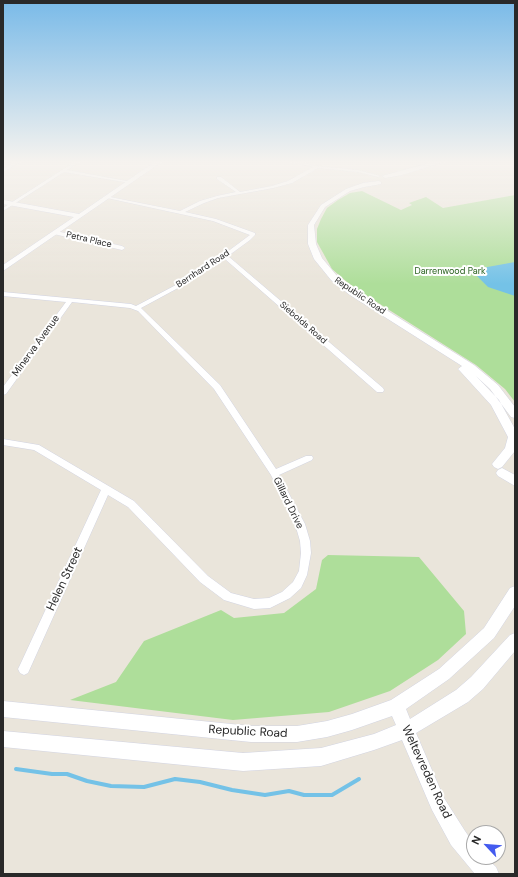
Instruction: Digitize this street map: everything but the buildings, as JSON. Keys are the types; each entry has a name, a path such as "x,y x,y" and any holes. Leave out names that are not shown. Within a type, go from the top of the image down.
{"main road":[{"path":"3,202 79,216"},
{"path":"3,269 100,202"},
{"name":"Republic Road","path":"328,202 316,215 311,225 310,235 314,251 324,268 342,286 434,344 452,353 486,378 515,414"},
{"name":"Republic Road","path":"434,344 469,374 483,389 494,403 514,438"},
{"path":"514,438 510,450 500,468 515,481"},
{"name":"Republic Road","path":"3,709 251,734 297,734 327,729 352,722 396,706 444,674 489,633 515,593"},
{"path":"3,738 243,762 275,761 321,756 374,742 406,730 441,710 462,696 477,683 515,640"},
{"name":"Weltevreden Road","path":"396,706 430,787 446,818 458,838 477,863 489,874"}],"street":[{"path":"3,210 15,202"},
{"name":"Bernhard Road","path":"132,202 222,222 252,234 225,256 176,287 137,308"},
{"path":"182,212 203,202"},
{"name":"Petra Place","path":"56,233 122,248"},
{"name":"Siebolds Road","path":"225,256 380,390"},
{"path":"3,294 131,306 137,308"},
{"name":"Minerva Avenue","path":"3,392 70,301"},
{"name":"Gillard Drive","path":"3,442 36,447 131,504 144,515 215,588 228,597 254,604 270,603 286,596 297,585 304,572 306,553 305,541 300,524 274,473 217,388 137,308"},
{"path":"274,473 309,458"},
{"name":"Helen Street","path":"24,669 106,489"}],"green space":[{"name":"Darrenwood Park","path":"335,202 384,202 401,210 412,205 409,203 412,202 434,202 443,208 477,202 515,202 515,402 505,389 476,365 364,294 332,269 317,242 317,229 327,208"},
{"path":"328,555 419,557 464,611 466,634 438,660 390,691 329,712 233,720 70,700 116,682 144,641 221,610 234,618 284,613 316,589 322,560"}],"water":[{"path":"515,262 515,296 488,287 471,270"}],"waterway":[{"path":"16,769 52,774 67,774 87,781 111,786 144,787 175,779 200,782 232,790 265,795 289,791 304,795 332,795 359,779"}]}
